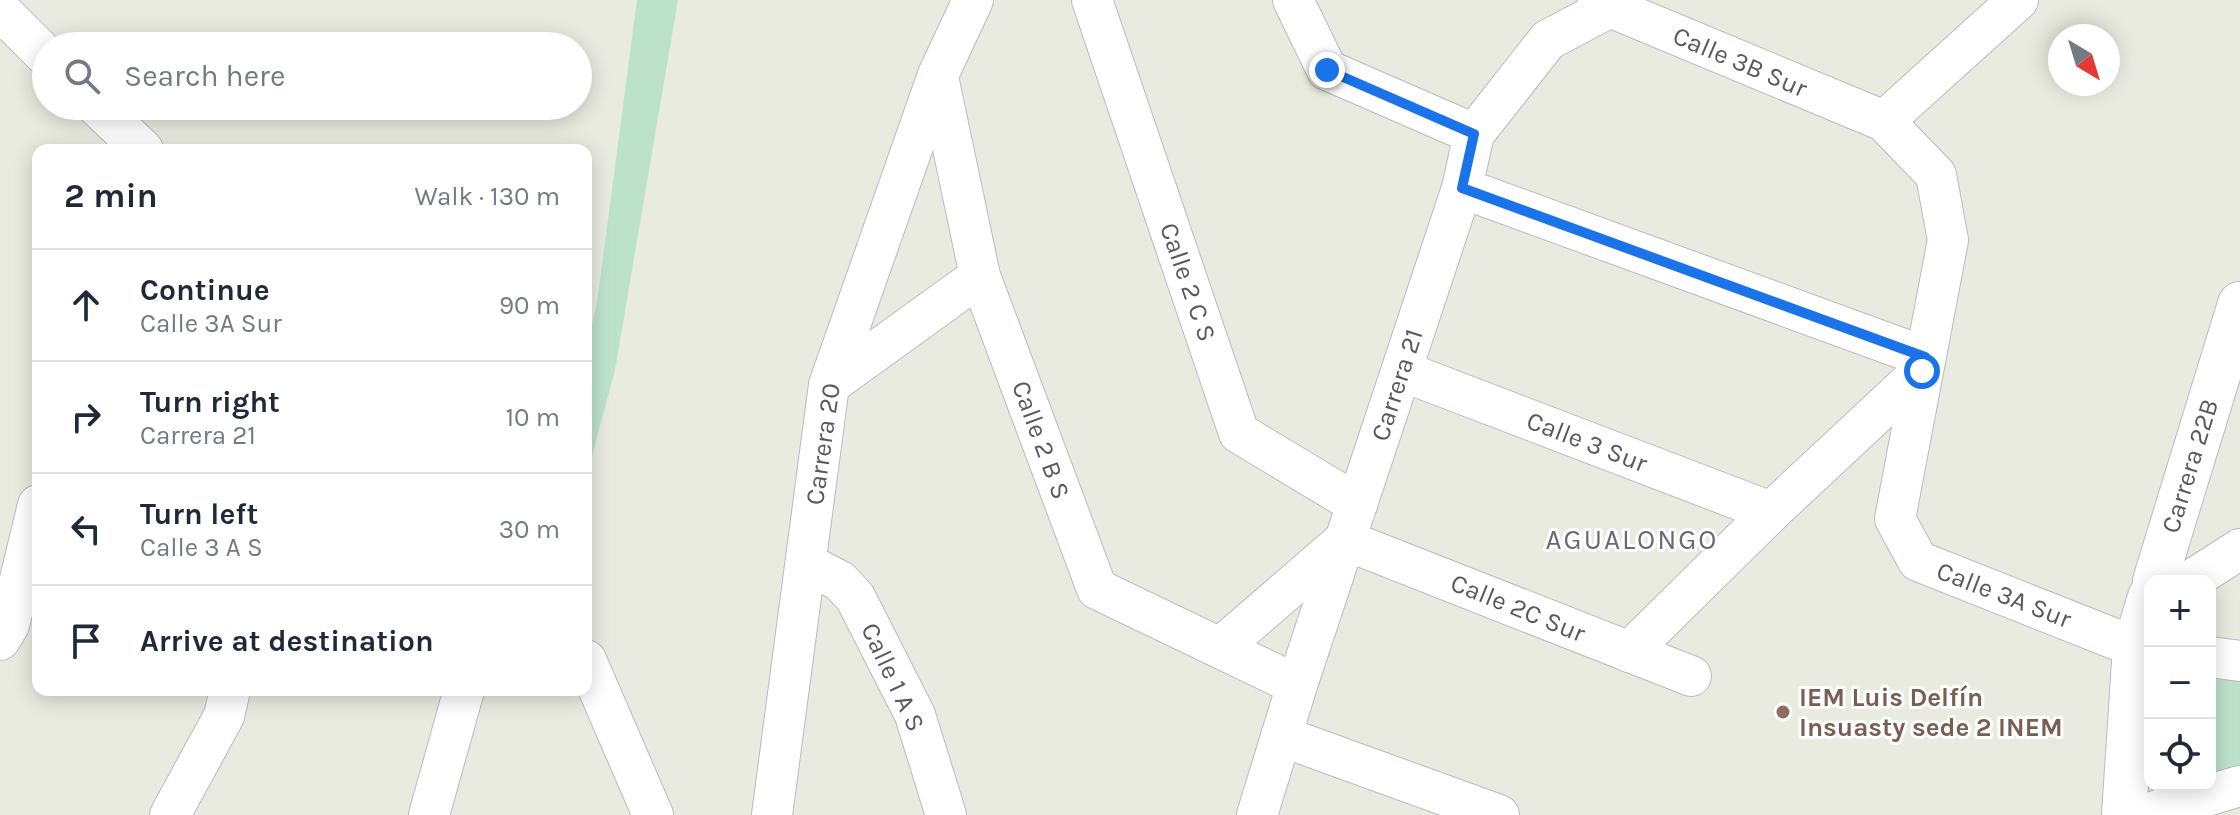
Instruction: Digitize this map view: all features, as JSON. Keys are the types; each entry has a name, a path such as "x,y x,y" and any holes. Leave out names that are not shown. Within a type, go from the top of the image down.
{"street":[{"name":"Carrera 20","path":"772,815 829,385 938,75 973,0"},
{"name":"Calle 2 C S","path":"1092,0 1239,433 1351,522"},
{"path":"1293,0 1327,70 1474,134"},
{"path":"1629,652 1924,364 1948,240 1936,175 1884,121 2018,0"},
{"name":"Carrera 21","path":"1257,815 1462,188 1474,134 1548,40 1604,4"},
{"name":"Calle 3B Sur","path":"1604,4 1884,121"},
{"path":"0,10 32,42"},
{"name":"Calle 2 B S","path":"938,75 980,276 1097,589 1297,685"},
{"path":"109,120 130,144"},
{"path":"1462,188 1924,364"},
{"path":"829,385 980,276"},
{"name":"Carrera 22B","path":"2160,575 2240,304"},
{"name":"Calle 3A Sur","path":"1924,364 1895,519 1918,561 2144,614"},
{"name":"Calle 3 Sur","path":"1402,371 1771,512"},
{"path":"1220,648 1351,522"},
{"name":"Calle 2C Sur","path":"1351,522 1629,652 1691,676"},
{"path":"0,640 9,625 32,530"},
{"path":"2199,575 2240,549"},
{"name":"Calle 1 A S","path":"807,564 840,581 855,597 915,715 946,815"},
{"name":"Carrera 22B","path":"2124,815 2144,647"},
{"path":"2216,658 2240,661"},
{"path":"592,674 649,811"},
{"path":"170,815 224,716 229,696"},
{"path":"429,815 462,696"},
{"path":"1281,736 1499,815"},
{"path":"2142,815 2240,786"}],"green space":[{"path":"637,0 678,0 615,370 592,456 592,323"},
{"path":"2216,665 2240,670 2240,771 2216,777"}],"place":[{"name":"IEM Luis Delfín Insuasty sede 2 INEM","path":"1783,712"}],"district":[{"name":"AGUALONGO","path":"1632,539"}],"route":[{"path":"1327,70 1474,134 1462,188 1925,357 1922,371"}]}
